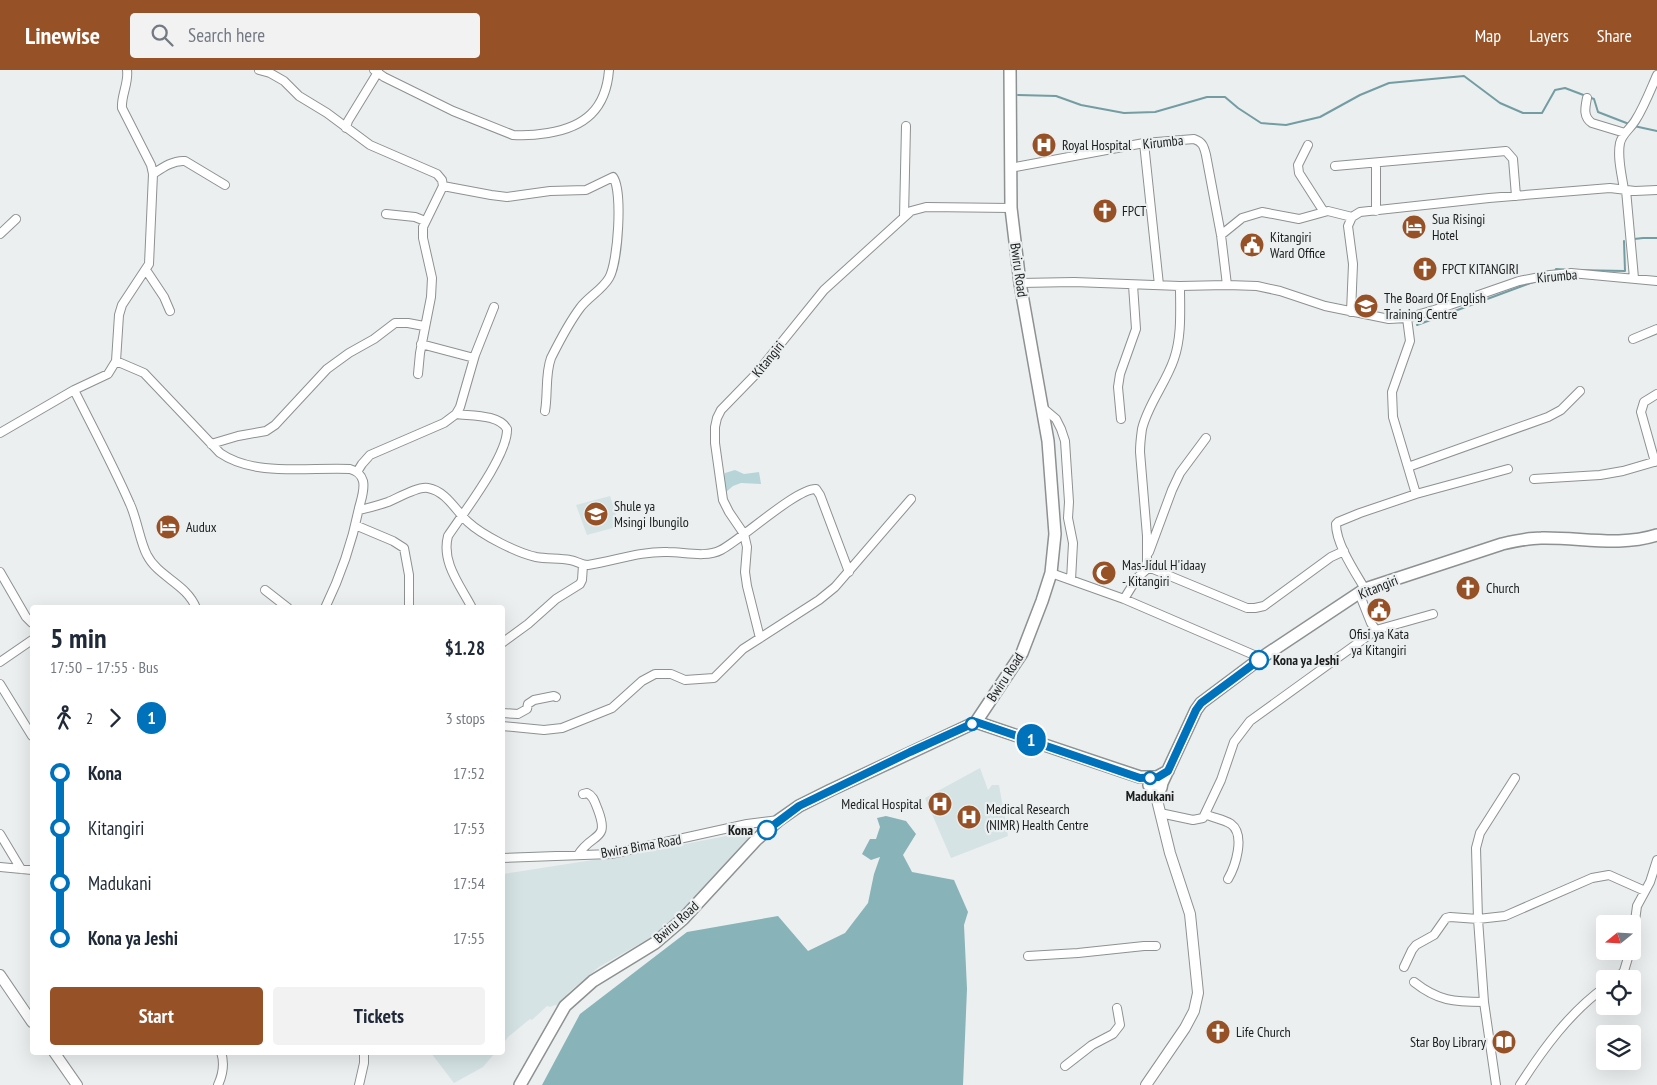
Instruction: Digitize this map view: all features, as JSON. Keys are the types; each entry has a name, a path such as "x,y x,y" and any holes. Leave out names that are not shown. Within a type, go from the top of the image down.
{"main road":[{"name":"Bwiru Road","path":"520,1085 565,1006 593,981 654,943 684,919 756,840 779,820 799,806 831,790 976,722 1022,653 1051,573 1055,534 1051,476 1043,408 1020,283 1011,208 1010,70"},
{"name":"Kitangiri","path":"1154,785 1168,771 1201,703 1261,658 1362,591 1502,544 1522,540 1540,538 1629,540 1657,534"},
{"path":"976,722 1154,785"}],"street":[{"path":"0,433 74,390 108,374 116,361 119,315 122,304 146,270 150,254 153,174 151,165 122,108 121,99 128,77 126,70"},
{"path":"260,70 284,81 299,96 327,113 370,145 437,174 442,180 443,186 423,227 423,238 432,278 418,374"},
{"path":"346,128 376,71 453,111 513,135 523,136 564,130 582,121 602,100 606,91 609,70"},
{"path":"1634,278 1625,190 1619,155 1620,144 1635,121 1657,75"},
{"path":"1587,98 1585,108 1588,121 1627,131"},
{"path":"904,217 906,126"},
{"name":"Kirumba","path":"1010,168 1144,143 1199,140 1203,145 1221,235 1227,285"},
{"path":"1144,143 1159,285"},
{"path":"1308,145 1298,165 1299,173 1324,212"},
{"path":"1335,166 1506,151 1513,159 1516,196"},
{"path":"153,174 178,160 185,161 225,186"},
{"path":"1376,163 1376,211"},
{"path":"443,186 507,197 550,191 586,190 610,177 613,177 615,180 619,209 613,269 606,283 579,309 553,355 549,368 545,411"},
{"path":"1351,312 1353,264 1348,226 1352,217 1360,212 1610,188 1635,191 1657,190"},
{"name":"Kitangiri","path":"760,638 747,586 745,572 747,547 744,534 723,500 714,443 717,418 726,405 756,374 824,290 911,211 926,207 1011,208"},
{"path":"1221,235 1234,223 1262,212 1299,219 1324,212 1338,212 1352,217"},
{"path":"386,214 415,217 425,221"},
{"path":"0,234 16,219"},
{"path":"146,270 164,297 170,311"},
{"name":"Kirumba","path":"1020,283 1074,282 1180,286 1257,286 1351,312 1388,319 1407,318 1519,281 1550,275 1571,273 1657,281"},
{"path":"1121,419 1118,386 1120,374 1136,329 1133,284"},
{"path":"1147,569 1147,536 1140,441 1142,428 1149,410 1166,379 1175,357 1180,332 1180,286"},
{"path":"357,472 370,455 444,423 456,414 460,407 474,358 494,307"},
{"path":"1407,318 1410,341 1392,392 1392,404 1393,417 1416,494"},
{"path":"211,444 238,436 266,431 275,425 327,369 349,353 382,334 395,323 424,326"},
{"path":"1632,339 1657,329"},
{"path":"421,344 474,358"},
{"path":"116,361 144,373 211,444 231,460 254,468 350,469 357,472 363,480 363,485 356,525 341,572 326,605"},
{"path":"74,390 127,497 138,524 146,554 154,565 187,592 195,605"},
{"path":"1408,467 1562,410 1580,391"},
{"path":"1534,479 1600,475 1623,471 1656,461 1641,412 1644,402 1657,394"},
{"path":"1043,408 1056,419 1062,428 1065,441 1069,502 1068,518 1073,543 1071,580"},
{"path":"456,414 497,420 504,424 507,429 504,444 494,466 448,536 446,553 450,568 470,605"},
{"path":"1147,556 1180,473 1206,438"},
{"path":"1376,630 1371,623 1362,591 1344,551 1336,524 1360,513 1416,494 1508,469"},
{"path":"359,510 386,503 423,488 435,490 454,505 478,530 516,550 535,556 571,560 583,565 630,555 656,552 709,554 719,551 782,506 808,490 816,489 820,495 849,572"},
{"path":"505,726 544,730 562,728 612,708 642,681 656,674 671,674 685,680 714,678 735,654 819,600 835,587 911,499"},
{"path":"356,525 393,541 404,548 409,575 409,605"},
{"path":"1124,599 1137,578 1147,569 1153,569 1247,608 1255,608 1264,606 1331,557 1344,551"},
{"path":"505,641 528,624 556,599 580,584 583,565"},
{"path":"0,572 30,621"},
{"path":"1051,573 1124,599 1261,658"},
{"path":"265,590 284,605"},
{"path":"1160,813 1200,820 1222,780 1234,742 1245,725 1376,630 1433,614"},
{"path":"0,662 30,641"},
{"path":"0,684 30,733"},
{"path":"505,713 518,714 526,709 528,704 534,700 556,697"},
{"path":"1496,1085 1484,1002 1476,855 1477,840 1484,825 1515,778"},
{"path":"1146,1085 1185,1028 1194,1010 1198,993 1190,914 1160,813 1154,785"},
{"path":"578,855 586,844 602,832 603,828 603,822 593,797 588,793 583,794"},
{"path":"1205,814 1230,824 1236,830 1236,858 1228,880"},
{"name":"Bwira Bima Road","path":"505,858 610,854 747,824 779,820"},
{"path":"0,834 21,869"},
{"path":"1637,915 1638,906 1657,860"},
{"path":"0,867 30,870"},
{"path":"1404,967 1416,945 1434,935 1446,918 1478,919 1514,914 1565,890 1603,875 1609,875 1645,891"},
{"path":"1028,956 1078,954 1156,946"},
{"path":"0,974 3,985 30,1019"},
{"path":"1414,982 1444,1000 1484,1002"},
{"path":"1520,1085 1552,1040 1586,1002 1596,994"},
{"path":"1065,1066 1092,1045 1113,1034 1120,1025 1117,1008"},
{"path":"56,1055 77,1085"},
{"path":"218,1085 223,1069 221,1055"},
{"path":"359,1085 364,1055"}],"shaded area":[{"path":"735,470 744,474 759,472 761,484 741,483 733,486 726,492 723,480 725,473"},
{"path":"610,496 620,526 587,535 576,505"},
{"name":"Medical Research (NIMR) Health Centre","path":"980,768 988,790 992,785 999,785 1008,836 951,858 925,798"},
{"path":"886,816 906,821 916,834 903,855 912,872 954,880 968,912 964,925 967,989 963,1085 542,1085 580,1014 687,932 778,916 808,951 845,933 868,903 874,874 880,857 871,860 862,854 870,839 876,839 880,827 877,818"},
{"path":"752,831 754,834 701,890 697,900 662,931 599,967 568,993 559,1006 547,1006 505,1041 505,874 644,852"},
{"path":"433,1055 493,1055 483,1067 454,1083"}],"waterway":[{"path":"1018,95 1056,96 1081,105 1124,113 1155,112 1207,97 1225,97 1261,123 1286,125 1320,117 1360,95 1389,83 1464,76 1500,103 1523,113 1542,113 1555,90 1565,88 1594,99 1598,112 1629,124"},
{"path":"1634,126 1657,131"},
{"path":"1634,239 1657,238"},
{"path":"1574,270 1625,271 1624,241"},
{"path":"1554,273 1556,269 1570,270"},
{"path":"1417,325 1533,282 1549,281"}],"bus line":[{"name":"1","path":"767,830 799,806 976,722 993,726 1140,778 1158,777 1168,771 1201,703 1259,660"}],"place":[{"name":"Royal Hospital","path":"1044,145"},
{"name":"FPCT","path":"1105,211"},
{"name":"Sua Risingi Hotel","path":"1414,227"},
{"name":"Kitangiri Ward Office","path":"1252,245"},
{"name":"FPCT KITANGIRI","path":"1425,269"},
{"name":"The Board Of English Training Centre","path":"1366,306"},
{"name":"Shule ya Msingi Ibungilo","path":"596,514"},
{"name":"Audux","path":"168,527"},
{"name":"Mas-Jidul H'idaay - Kitangiri","path":"1104,573"},
{"name":"Church","path":"1468,588"},
{"name":"Ofisi ya Kata ya Kitangiri","path":"1379,610"},
{"name":"Kona ya Jeshi","path":"1259,660"},
{"name":"Madukani","path":"1150,778"},
{"name":"Medical Hospital","path":"940,804"},
{"name":"Medical Research (NIMR) Health Centre","path":"969,817"},
{"name":"Kona","path":"767,830"},
{"name":"Life Church","path":"1218,1032"},
{"name":"Star Boy Library","path":"1504,1042"}]}
